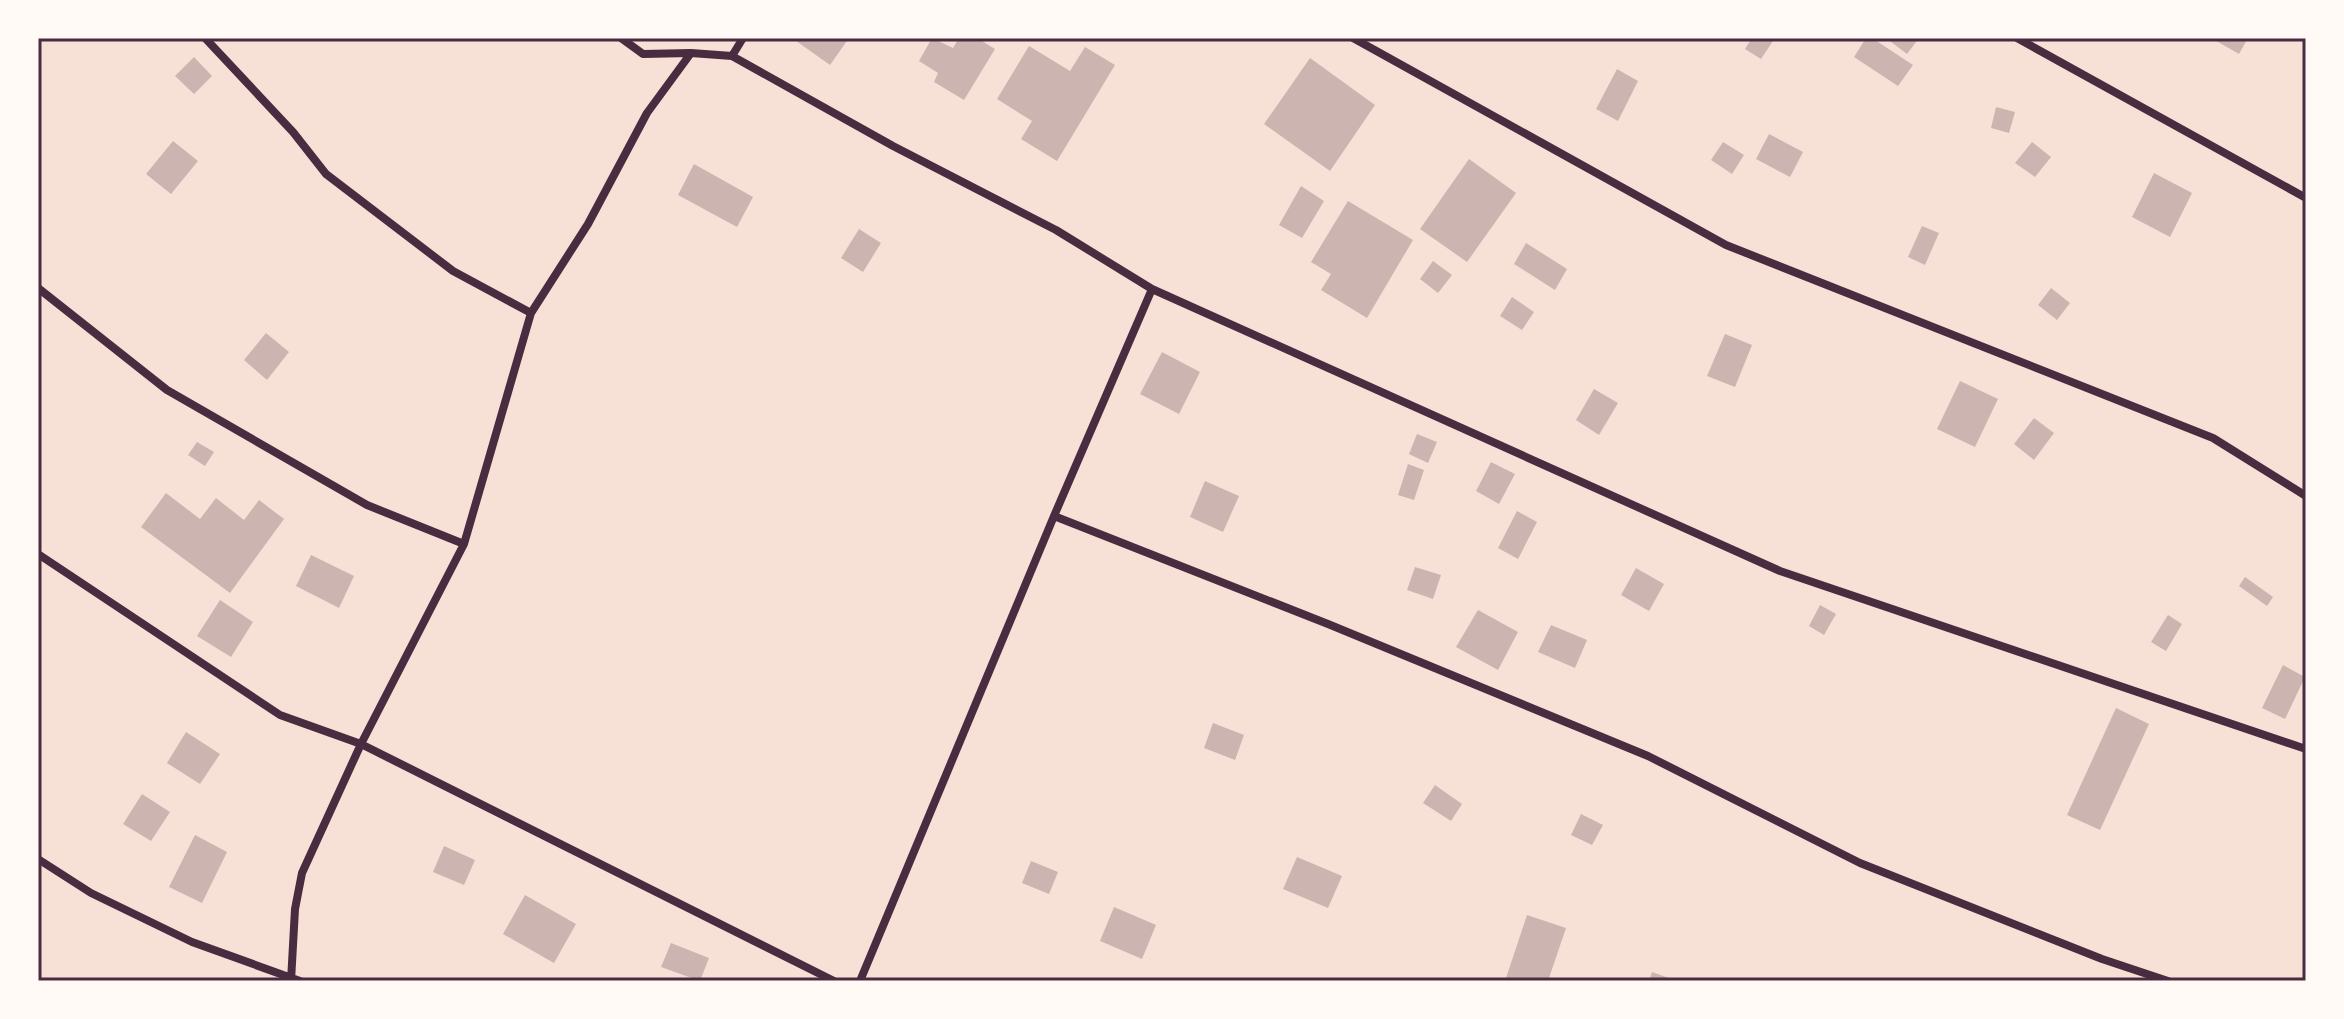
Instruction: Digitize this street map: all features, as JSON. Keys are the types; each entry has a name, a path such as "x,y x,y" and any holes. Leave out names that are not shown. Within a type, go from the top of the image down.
{"street":[{"path":"205,38 293,132 326,174 453,271 531,313"},
{"path":"621,38 643,54 732,56 893,146 1056,230 1152,289 1780,571 2306,749"},
{"path":"732,56 743,38"},
{"path":"1353,38 1726,245 2213,438 2306,496"},
{"path":"2017,38 2306,198"},
{"path":"38,859 91,893 192,942 294,980 295,909 302,873 361,744 464,544 531,313 588,224 647,113 691,53"},
{"path":"38,288 167,390 367,505 464,544"},
{"path":"860,981 1152,289"},
{"path":"1054,516 1328,624 1648,756 1860,863 2102,959 2168,981"},
{"path":"38,554 280,715 361,744 834,981"}],"building":[{"path":"792,38 849,38 830,65"},
{"path":"932,38 953,48 959,38 977,38 995,49 964,100 934,82 938,73 919,61"},
{"path":"1752,38 1775,38 1761,59 1745,49"},
{"path":"1866,38 1872,38 1913,65 1898,86 1854,57"},
{"path":"1886,38 1919,38 1907,54"},
{"path":"2211,38 2248,38 2239,54"},
{"path":"1029,46 1070,71 1085,47 1115,65 1057,161 1021,139 1032,121 997,99"},
{"path":"194,57 212,76 194,94 175,76"},
{"path":"1310,58 1375,105 1330,171 1264,124"},
{"path":"1617,69 1638,81 1618,121 1596,109"},
{"path":"1996,107 2015,112 2009,133 1991,128"},
{"path":"1769,134 1803,152 1790,177 1756,159"},
{"path":"173,141 198,161 171,194 146,174"},
{"path":"1723,142 1744,155 1732,174 1711,160"},
{"path":"2032,142 2051,157 2035,177 2015,163"},
{"path":"1469,159 1516,193 1467,262 1420,229"},
{"path":"694,164 753,197 737,227 678,195"},
{"path":"2154,173 2192,193 2170,237 2132,217"},
{"path":"1301,186 1324,201 1302,238 1279,225"},
{"path":"1348,201 1413,240 1367,318 1321,290 1331,274 1311,262"},
{"path":"1922,226 1939,233 1925,265 1908,257"},
{"path":"859,229 881,243 863,272 841,258"},
{"path":"1526,243 1567,269 1555,290 1514,264"},
{"path":"1433,261 1452,275 1438,293 1420,279"},
{"path":"2051,288 2070,303 2057,320 2038,305"},
{"path":"1512,297 1534,312 1522,330 1500,316"},
{"path":"266,333 289,352 267,380 244,360"},
{"path":"1725,334 1752,345 1735,387 1707,376"},
{"path":"1162,352 1200,372 1179,414 1140,394"},
{"path":"1960,381 1998,399 1975,447 1937,429"},
{"path":"1594,389 1618,403 1599,435 1576,420"},
{"path":"2034,418 2054,433 2034,460 2014,444"},
{"path":"1417,434 1437,442 1428,463 1409,454"},
{"path":"197,442 214,452 205,466 188,455"},
{"path":"1491,462 1515,474 1499,504 1476,491"},
{"path":"1408,464 1424,470 1414,500 1398,495"},
{"path":"1205,481 1239,496 1223,532 1190,517"},
{"path":"166,493 200,519 216,498 244,520 259,500 284,519 230,593 141,527"},
{"path":"1517,511 1537,522 1518,559 1498,548"},
{"path":"311,555 354,576 339,608 296,586"},
{"path":"1415,567 1441,575 1433,599 1407,590"},
{"path":"1636,568 1664,584 1649,611 1621,595"},
{"path":"2245,577 2273,597 2267,606 2239,586"},
{"path":"220,600 253,622 231,657 197,636"},
{"path":"1820,605 1836,614 1824,635 1809,626"},
{"path":"1478,610 1518,632 1498,670 1456,647"},
{"path":"2168,615 2182,624 2166,651 2151,642"},
{"path":"1551,625 1587,640 1575,668 1538,652"},
{"path":"2283,665 2305,677 2285,719 2262,708"},
{"path":"2116,708 2149,724 2100,830 2067,815"},
{"path":"1213,723 1244,735 1235,760 1204,748"},
{"path":"186,732 220,754 200,784 167,763"},
{"path":"1435,785 1462,804 1451,821 1423,803"},
{"path":"142,794 170,812 151,841 123,824"},
{"path":"1581,814 1603,825 1592,845 1571,835"},
{"path":"195,835 227,852 202,903 169,887"},
{"path":"444,846 475,860 464,885 433,872"},
{"path":"1297,857 1342,876 1328,908 1283,889"},
{"path":"1031,861 1058,872 1049,894 1022,883"},
{"path":"525,895 576,924 554,963 503,934"},
{"path":"1114,907 1156,925 1142,959 1100,941"},
{"path":"1527,915 1566,928 1548,981 1505,981"},
{"path":"671,943 709,958 700,981 661,967"},
{"path":"1652,972 1677,981 1649,981"}]}
